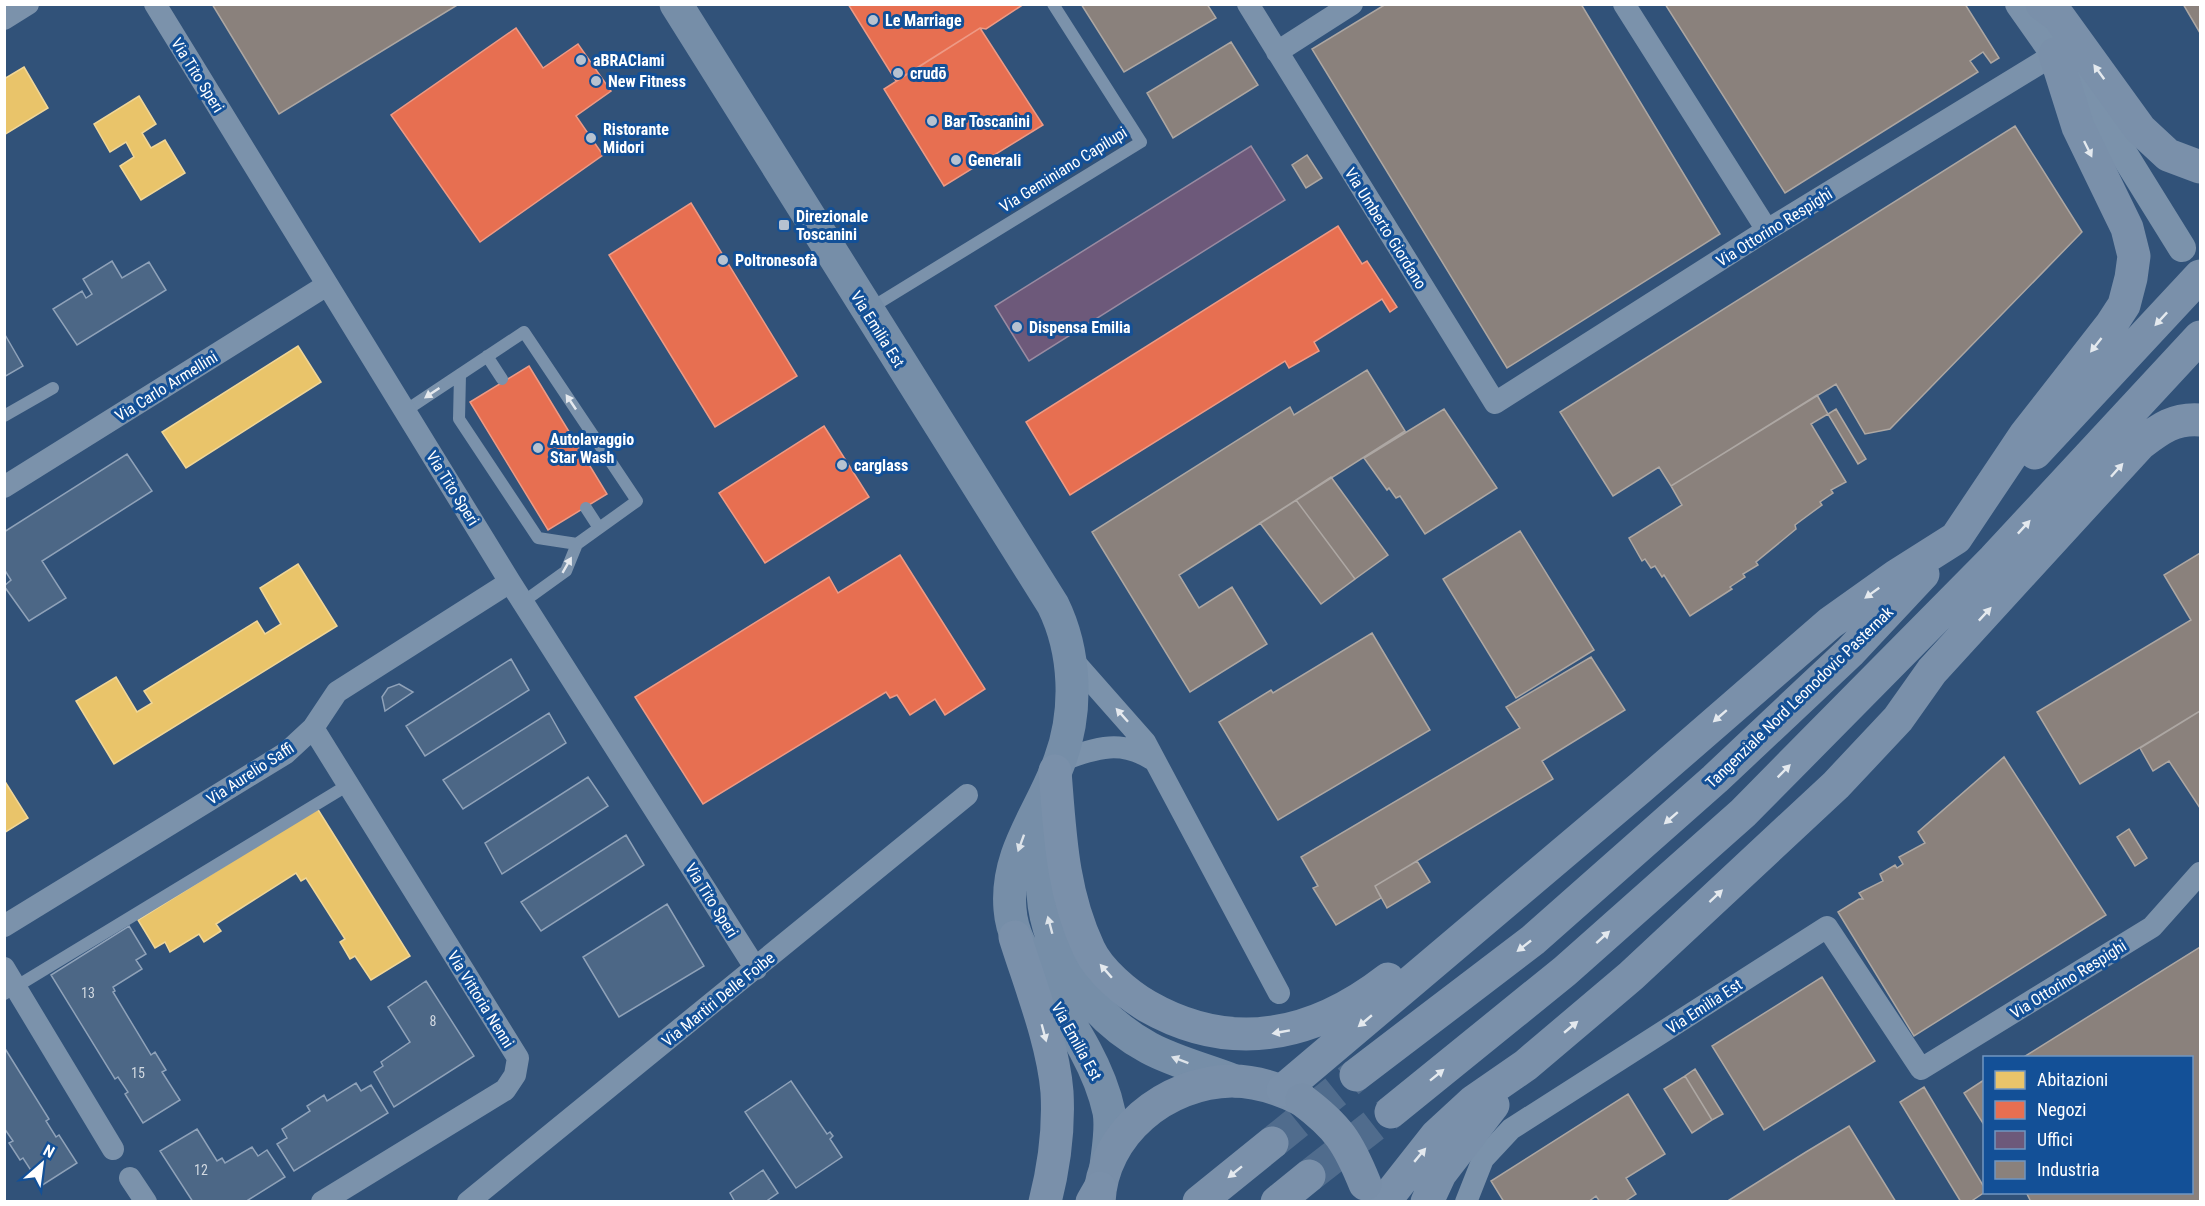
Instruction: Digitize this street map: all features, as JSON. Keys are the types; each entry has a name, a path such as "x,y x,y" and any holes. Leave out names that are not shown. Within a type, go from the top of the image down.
{"highway":[{"path":"2042,4 2059,17 2140,129 2168,155 2200,167"},
{"path":"1293,1095 1830,623 1896,576 1956,538 2025,435 2111,326 2124,305 2131,278 2134,256 2127,228 2078,127 2055,54"},
{"name":"Tangenziale Nord Leonodovic Pasternak","path":"1356,1075 1533,940 1715,779 1850,652 2200,276"},
{"path":"1391,1112 1565,971 1743,813 1994,559 2200,337"},
{"path":"1372,1196 1474,1101 1526,1065 1631,976 1836,785 1898,720 1932,671 2140,444 2166,424 2189,419 2200,420"},
{"path":"1759,855 1872,729 1994,559"},
{"path":"1058,766 1068,895 1090,952 1125,993 1170,1019 1207,1031 1249,1036 1288,1031 1329,1016 1382,984 1640,788"},
{"path":"1015,937 1041,1023 1057,1090 1055,1138 1045,1202"},
{"path":"1427,1202 1440,1174 1526,1065"},
{"path":"1199,1202 1272,1143"},
{"path":"1277,1202 1309,1176"}],"main road":[{"name":"Via Emilia Est","path":"676,4 866,311 1053,605 1064,627 1070,657 1071,713 1058,766 1044,850 1043,896 1051,931 1069,970 1090,1002 1119,1029 1150,1048 1235,1081 1293,1095 1330,1121 1350,1148 1372,1196"},
{"name":"Via Emilia Est","path":"1058,766 1025,833 1014,861 1009,883 1015,937 1062,1012 1100,1082 1109,1113 1099,1189"},
{"name":"Via Emilia Est","path":"1099,1189 1129,1128 1150,1108 1188,1088 1235,1081"}],"street":[{"path":"4,19 28,4"},
{"name":"Via Tito Speri","path":"155,4 510,582 756,969"},
{"name":"Via Umberto Giordano","path":"1248,4 1495,404"},
{"path":"1277,52 1352,4"},
{"path":"1624,4 1767,230"},
{"path":"2019,4 2115,140 2182,248"},
{"name":"Via Ottorino Respighi","path":"1495,404 1767,230 2055,54"},
{"name":"Via Carlo Armellini","path":"4,487 327,285"},
{"name":"Via Aurelio Saffi","path":"4,926 286,753 313,728 337,692 510,582"},
{"path":"1070,657 1130,723 1157,762 1279,993"},
{"name":"Via Vittoria Nenni","path":"313,728 518,1058 515,1075 505,1090 322,1202"},
{"path":"1058,766 1088,751 1122,746 1141,752 1157,762"},
{"name":"Via Martiri Delle Foibe","path":"468,1202 967,795"},
{"name":"Via Ottorino Respighi","path":"1921,1069 2152,927 2200,873"},
{"name":"Via Emilia Est","path":"1466,1202 1483,1159 1511,1129 1827,927 1921,1069"},
{"path":"8,983 112,1149"},
{"path":"130,1178 146,1202"}],"lane":[{"name":"Via Geminiano Capilupi","path":"866,311 1141,142 1053,4"},
{"path":"405,411 524,332 637,501 577,544 566,571 523,602"},
{"path":"487,356 502,379"},
{"path":"459,375 459,419 538,538 577,544"},
{"path":"4,416 53,388"},
{"path":"586,508 599,528"},
{"path":"8,983 348,785"}],"building: Abitazioni":[{"path":"24,67 48,108 4,135 4,79"},
{"path":"139,96 156,124 142,133 151,148 165,140 185,173 141,200 120,166 134,157 126,142 110,152 94,124"},
{"path":"298,346 321,382 186,468 162,432"},
{"path":"298,564 337,626 114,764 76,701 116,677 137,712 152,703 144,691 257,621 265,634 281,624 260,588"},
{"path":"4,780 28,818 4,833"},
{"path":"317,808 410,956 371,980 355,956 350,959 340,942 345,939 306,878 301,881 296,873 216,924 221,931 204,942 199,934 170,952 165,942 155,948 138,920"}],"building: Negozi":[{"path":"848,4 1024,4 986,29 980,28 896,81"},
{"path":"516,28 543,68 578,44 611,91 576,116 603,155 480,242 391,115"},
{"path":"980,28 1043,125 944,186 884,89"},
{"path":"691,203 797,376 715,427 609,255"},
{"path":"1338,226 1362,264 1367,261 1397,307 1390,312 1382,299 1314,342 1319,351 1289,368 1285,361 1070,495 1026,422"},
{"name":"Autolavaggio Star Wash","path":"529,366 607,494 548,530 470,402"},
{"path":"824,426 869,497 765,563 719,493"},
{"path":"900,555 985,689 945,715 935,699 910,715 897,695 890,698 886,692 703,804 635,697 829,577 838,593"}],"building: Uffici":[{"path":"1251,146 1285,200 1029,361 995,306"}],"building: Industria":[{"path":"212,4 459,4 279,114"},
{"path":"1081,4 1207,4 1216,18 1124,72"},
{"path":"1386,4 1581,4 1720,234 1507,368 1312,49"},
{"path":"1665,4 1965,4 1999,58 1991,63 1983,52 1970,61 1978,72 1785,193"},
{"path":"2183,4 2200,4 2200,33"},
{"path":"1231,42 1258,85 1173,138 1147,93"},
{"path":"2015,126 2082,232 1890,429 1865,434 1836,384 1671,486 1659,467 1613,496 1560,412"},
{"path":"1307,155 1322,178 1306,188 1292,165"},
{"path":"1367,370 1405,431 1179,575 1199,608 1232,587 1267,644 1190,692 1092,532 1290,407 1294,415"},
{"path":"1817,395 1828,414 1811,424 1846,482 1831,490 1833,493 1820,502 1822,505 1795,525 1796,529 1756,562 1758,565 1743,574 1745,577 1730,587 1732,589 1690,616 1664,575 1662,577 1655,566 1651,568 1645,559 1642,561 1629,538 1682,505 1671,486"},
{"path":"1444,409 1497,488 1425,534 1400,496 1396,498 1389,488 1387,490 1364,458"},
{"path":"1836,409 1866,459 1858,464 1828,414"},
{"path":"1331,477 1388,555 1355,579 1296,500"},
{"path":"1296,500 1355,579 1321,604 1260,523"},
{"path":"1520,531 1594,650 1516,698 1443,579"},
{"path":"2200,553 2200,711 2080,784 2037,712 2191,620 2164,575"},
{"path":"1372,633 1430,730 1278,820 1219,722 1271,690 1273,693"},
{"path":"1591,657 1625,710 1542,761 1553,779 1375,886 1381,898 1336,925 1313,888 1318,886 1301,857 1520,728 1506,707"},
{"path":"2200,711 2200,808 2169,761 2153,771 2140,748"},
{"path":"2004,757 2106,915 1914,1036 1838,912 1859,899 1863,899 1859,893 1883,881 1880,874 1895,865 1897,868 1903,864 1899,857 1925,843 1918,832"},
{"path":"2129,829 2147,858 2135,866 2117,837"},
{"path":"1417,861 1430,882 1387,908 1375,886"},
{"path":"2200,947 2200,1202 2031,1202 2027,1194 2193,1194 2193,1056 2025,1056"},
{"path":"1822,977 1875,1061 1764,1130 1712,1046"},
{"path":"1695,1069 1723,1114 1712,1120 1685,1076"},
{"path":"1685,1076 1712,1120 1692,1133 1664,1089"},
{"path":"1983,1081 1983,1123 1964,1093"},
{"path":"1924,1087 1983,1185 1983,1193 1970,1202 1961,1202 1900,1102"},
{"path":"1628,1094 1665,1154 1626,1178 1636,1194 1624,1202 1600,1202 1596,1196 1588,1202 1504,1202 1491,1181"},
{"path":"1849,1126 1896,1202 1726,1202 1806,1152"}],"building: Altro":[{"path":"112,261 122,278 149,262 166,290 77,345 53,309 82,291 86,298 92,294 83,279"},
{"path":"4,333 23,366 4,377"},
{"path":"127,454 152,491 42,561 66,598 29,621 4,586 11,580 4,569 4,532"},
{"path":"511,659 529,690 425,756 406,726"},
{"path":"399,684 413,692 385,711 382,697 388,688"},
{"path":"549,713 566,743 463,809 443,780"},
{"path":"588,777 608,806 502,874 485,843"},
{"path":"626,835 644,865 541,931 521,902"},
{"path":"667,904 704,966 619,1017 583,957"},
{"path":"129,926 146,954 136,960 142,969 113,987 115,991 113,992 151,1055 155,1052 166,1070 162,1072 180,1100 143,1123 125,1094 128,1092 118,1077 115,1079 51,975"},
{"path":"426,981 474,1056 394,1107 374,1072 383,1066 381,1062 410,1042 388,1007"},
{"path":"4,1047 49,1119 46,1121 56,1137 59,1135 77,1163 41,1186 23,1158 20,1160 9,1143 13,1141 4,1128"},
{"path":"791,1081 827,1134 830,1132 833,1136 830,1139 842,1157 796,1188 745,1112"},
{"path":"356,1083 361,1091 371,1085 388,1113 294,1171 277,1144 287,1138 282,1129 310,1111 307,1106 324,1095 327,1101"},
{"path":"197,1129 217,1161 222,1158 225,1163 252,1147 258,1156 267,1150 285,1177 245,1202 193,1202 160,1151"},
{"path":"763,1170 778,1193 765,1202 735,1202 730,1193"}],"tunnel":[{"path":"1272,1143 1356,1075"},
{"path":"1309,1176 1391,1112"}],"place":[{"name":"Le Marriage","path":"873,20"},
{"name":"aBRACIami","path":"581,60"},
{"name":"crudō","path":"898,73"},
{"name":"New Fitness","path":"596,81"},
{"name":"Bar Toscanini","path":"932,121"},
{"name":"Ristorante Midori","path":"591,138"},
{"name":"Generali","path":"956,160"},
{"name":"Direzionale Toscanini","path":"784,225"},
{"name":"Poltronesofà","path":"723,260"},
{"name":"Dispensa Emilia","path":"1017,327"},
{"name":"Autolavaggio Star Wash","path":"538,448"},
{"name":"carglass","path":"842,465"}]}
